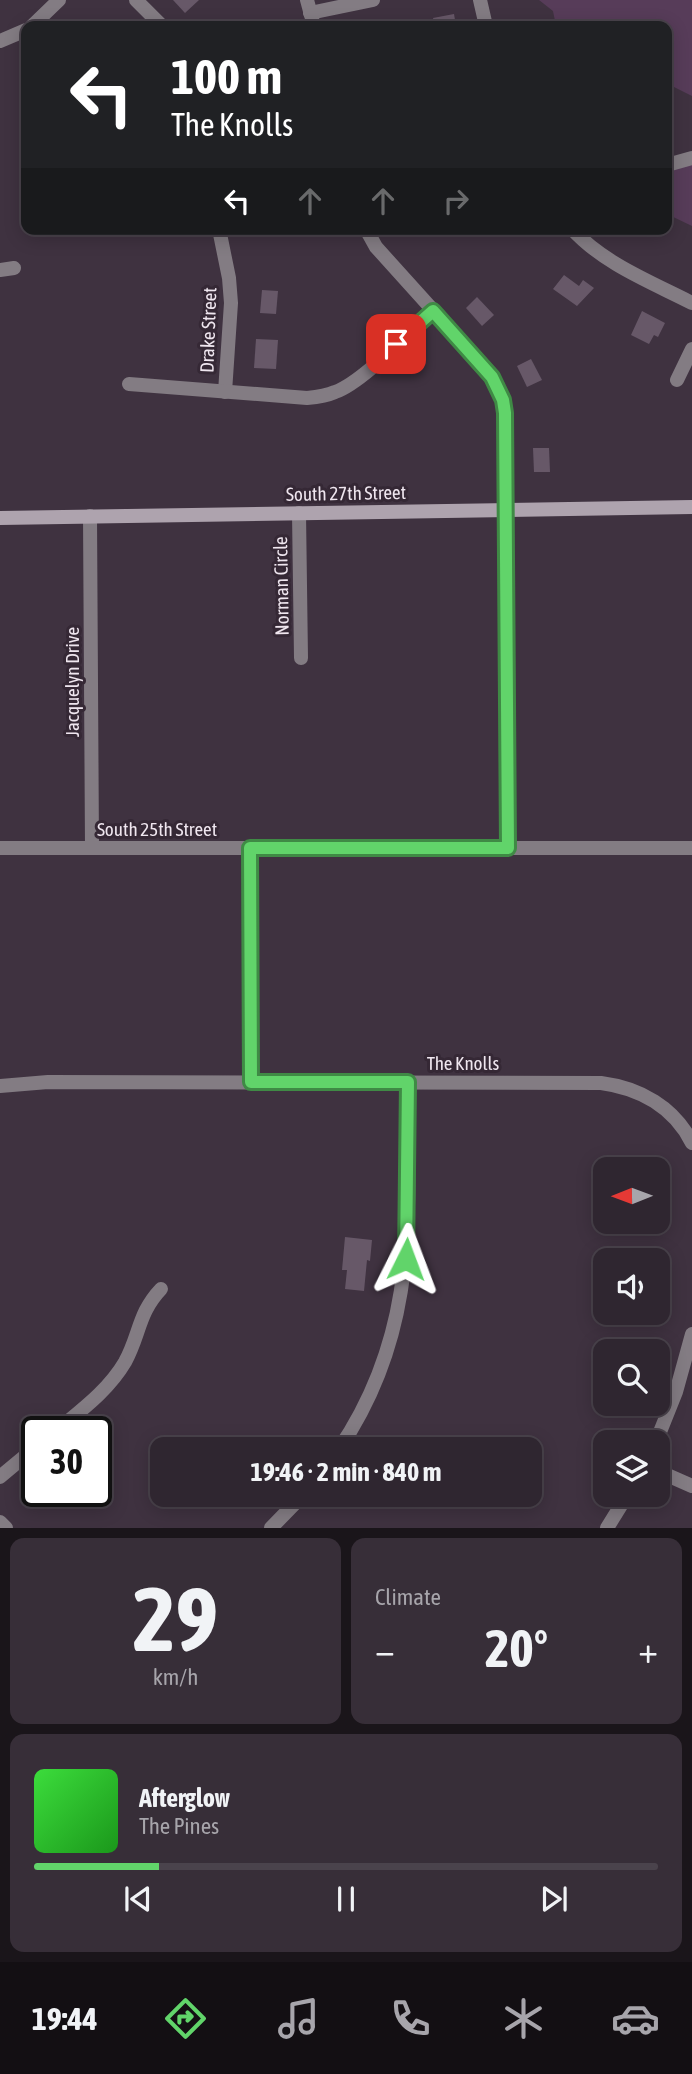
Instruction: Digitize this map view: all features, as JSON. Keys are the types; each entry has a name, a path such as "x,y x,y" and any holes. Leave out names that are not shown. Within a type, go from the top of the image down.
{"main road":[{"name":"South 27th Street","path":"0,518 692,507"}],"street":[{"path":"37,21 59,0"},
{"path":"136,0 157,21"},
{"path":"310,13 373,0"},
{"path":"481,0 485,21"},
{"path":"0,41 21,32"},
{"path":"672,164 692,158"},
{"name":"Drake Street","path":"220,235 231,303 225,392"},
{"path":"369,235 376,247 492,377 503,400 507,510 508,848"},
{"path":"578,235 612,262 692,303"},
{"path":"130,384 307,398 335,392 359,378 433,311"},
{"path":"677,380 692,349"},
{"name":"Norman Circle","path":"299,513 301,658"},
{"name":"Jacquelyn Drive","path":"90,516 92,848"},
{"name":"South 25th Street","path":"0,848 692,848"},
{"path":"250,848 251,1082"},
{"name":"The Knolls","path":"0,1086 48,1082 601,1083 619,1085 653,1099 677,1120 692,1143"},
{"path":"346,1437 376,1381 398,1314 408,1241 408,1082"},
{"path":"75,1416 111,1382 125,1362 144,1310 161,1289"},
{"path":"661,1430 676,1392 692,1334"},
{"path":"0,1477 21,1459"},
{"path":"670,1476 692,1486"},
{"path":"271,1528 291,1507"},
{"path":"607,1528 620,1507"},
{"path":"0,1522 6,1528"}],"shaded area":[{"path":"539,0 692,0 692,96 672,86 672,21 555,21 553,11"},
{"path":"692,158 692,226 672,216 672,164"}],"building":[{"path":"173,0 199,0 185,13"},
{"path":"454,14 455,21 434,21 433,18"},
{"path":"564,275 579,286 583,280 594,288 577,306 553,289"},
{"path":"262,290 278,291 276,314 260,313"},
{"path":"477,297 494,315 482,326 466,308"},
{"path":"642,311 665,323 658,337 654,335 649,344 631,335"},
{"path":"256,339 278,340 276,369 254,368"},
{"path":"531,359 542,380 527,387 517,366"},
{"path":"533,448 549,448 550,472 534,472"},
{"path":"345,1237 372,1240 364,1291 345,1289 347,1270 342,1270"}],"route":[{"path":"396,344 433,311 492,377 503,400 507,492 508,848 250,848 251,1082 408,1082 406,1259"}]}
